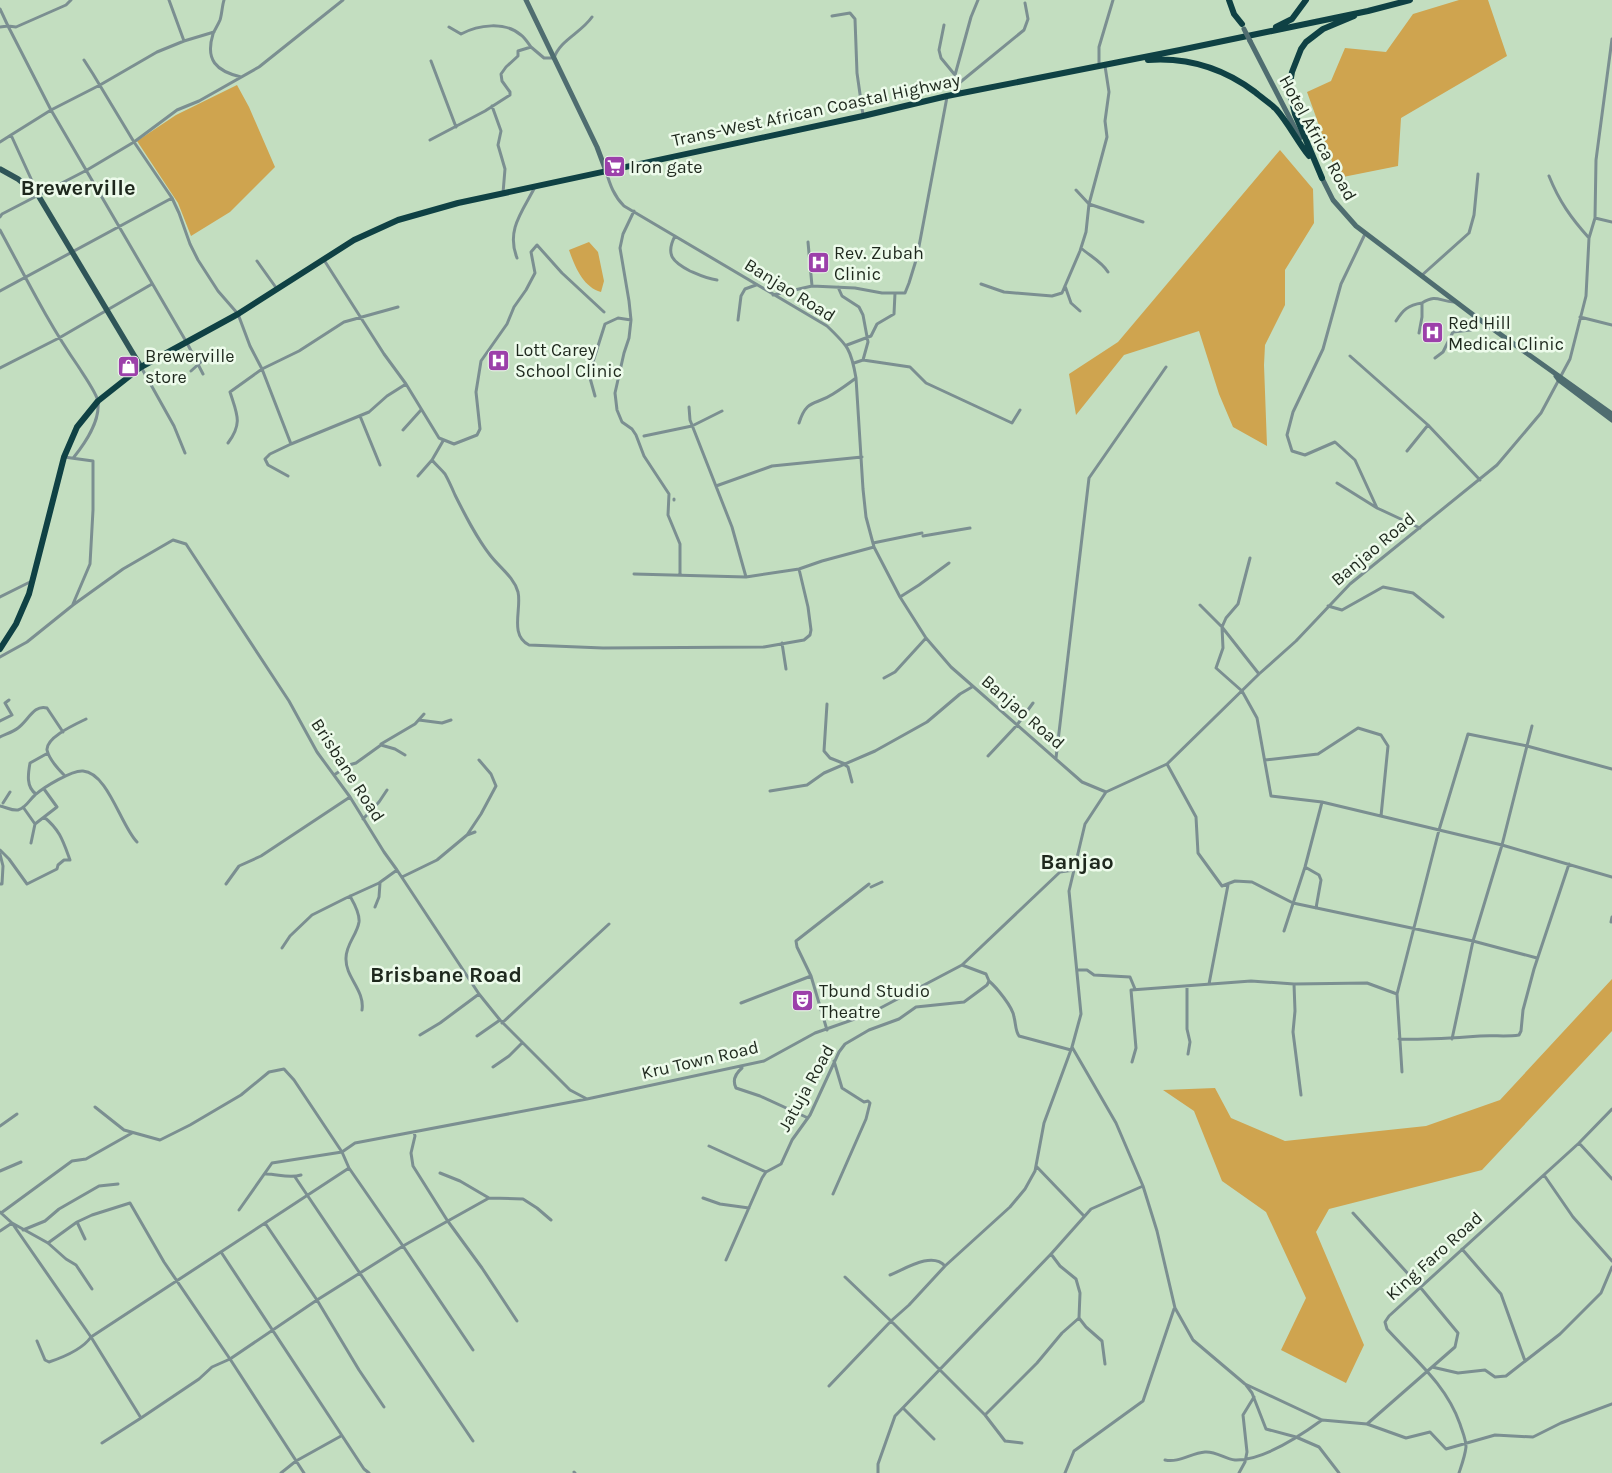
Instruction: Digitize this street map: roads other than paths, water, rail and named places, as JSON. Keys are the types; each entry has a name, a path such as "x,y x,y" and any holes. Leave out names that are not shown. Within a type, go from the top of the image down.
{"highway":[{"path":"1230,0 1234,14 1243,27"},
{"path":"1259,34 1292,19 1306,0"},
{"name":"Trans-West African Coastal Highway","path":"0,649 16,624 29,594 64,456 77,427 98,401 141,368 238,314 354,240 398,220 435,208 863,116 960,93 1105,66 1368,11 1410,0"},
{"path":"1322,178 1295,114 1289,89 1292,72 1306,42 1323,29 1368,11"},
{"path":"1105,66 1173,59 1195,62 1231,76 1271,104 1284,119 1309,156"}],"main road":[{"path":"0,169 18,179 38,195 141,368"}],"street":[{"path":"0,27 16,27 66,5 72,0"},
{"path":"169,0 184,41"},
{"path":"224,0 220,19 210,46 211,56 214,64 232,75 242,78"},
{"path":"0,217 2,214 87,170 134,142 177,110 199,101 242,78 259,67 343,0"},
{"path":"526,0 597,147 606,171"},
{"path":"955,75 971,17 978,0"},
{"path":"981,284 1004,292 1052,296 1062,293 1086,232 1089,204 1107,137 1105,121 1109,92 1105,66 1099,47 1113,0"},
{"path":"958,84 1024,30 1028,19 1025,3"},
{"path":"0,9 51,110 187,343 203,374"},
{"path":"832,16 850,13 855,19 857,73 863,116"},
{"path":"554,58 564,42 586,26 592,17"},
{"path":"944,24 939,50 941,58 955,75 960,93"},
{"path":"449,27 461,34 473,27 499,25 521,34 531,47 544,58 554,58"},
{"name":"Hotel Africa Road","path":"1243,27 1309,156 1333,200 1346,216 1454,302 1612,414"},
{"path":"0,142 51,110 100,86 157,52 214,32"},
{"name":"Banjao Road","path":"606,171 616,198 624,206 826,326 847,345 854,363 856,378 866,517 874,545 900,596 926,638 950,667 1082,782 1106,792 1167,764 1259,674 1296,641 1327,606 1350,584 1480,480 1502,460 1542,413 1570,359 1586,296 1590,238 1595,218 1596,160 1612,39"},
{"path":"430,140 510,95 502,81 501,74 518,56 518,51 531,47"},
{"path":"84,60 134,142 172,198 198,260 218,291 238,314 291,444"},
{"path":"431,60 456,127"},
{"path":"773,295 812,286 855,288 882,293 905,293 910,284 917,257 947,96"},
{"path":"492,106 501,131 498,145 505,169 503,193"},
{"path":"12,135 38,195"},
{"path":"1420,276 1469,232 1474,215 1478,174"},
{"path":"1549,176 1558,198 1573,220 1590,238"},
{"path":"517,258 512,241 516,224 535,187"},
{"path":"1076,190 1089,204 1143,222"},
{"path":"0,291 172,198"},
{"path":"634,211 622,234 620,248 631,320 629,338 615,393 622,422 632,429 644,456 669,494 668,515 680,544 680,574"},
{"path":"1595,218 1612,222"},
{"path":"0,230 59,338 98,401 97,415 92,429 74,457"},
{"path":"1366,233 1341,284 1323,349 1293,412 1287,434 1292,450 1306,455 1335,442 1355,460 1377,508"},
{"path":"675,236 670,245 671,254 676,263 708,279 717,280"},
{"path":"808,242 812,286"},
{"path":"324,260 359,317 406,384 439,438 454,444 477,435 480,429 476,392 481,361 507,324 514,306 526,290 535,273 531,252 537,245 562,273 604,312"},
{"path":"1081,248 1094,260 1103,263 1108,272"},
{"path":"256,261 277,289"},
{"path":"0,368 59,338 152,284"},
{"path":"738,320 741,296 745,289 756,284"},
{"path":"1065,285 1072,303 1080,311"},
{"path":"838,287 842,296 859,307 863,315 868,342 862,360"},
{"path":"847,345 871,336 877,324 894,314 895,293"},
{"path":"1396,321 1403,310 1430,298 1454,302"},
{"path":"1419,333 1422,303"},
{"path":"228,443 237,431 238,424 230,392 262,369 299,351 344,322 398,307"},
{"path":"1435,358 1443,352 1453,332 1471,330 1475,325 1476,317"},
{"path":"1580,317 1612,325"},
{"path":"595,396 590,378 591,368 604,324 618,318 631,320"},
{"path":"1350,356 1428,425 1480,480"},
{"path":"854,363 862,360 910,367 926,383 1012,423 1020,410"},
{"path":"191,371 202,361"},
{"path":"1056,759 1089,478 1166,367"},
{"path":"141,368 174,426 185,453"},
{"name":"Hotel Africa Road","path":"1559,377 1612,420"},
{"path":"799,424 802,413 809,405 832,396 856,378"},
{"path":"288,476 268,466 265,459 270,454 291,444 370,412 387,396 406,384"},
{"path":"689,407 692,426 732,527 746,577"},
{"path":"403,430 421,410"},
{"path":"644,436 692,426 722,411"},
{"path":"360,416 380,465"},
{"path":"1407,451 1428,425"},
{"path":"418,476 432,460 443,440"},
{"path":"0,657 28,642 73,605 90,564 93,461 64,456"},
{"path":"716,486 772,466 862,458"},
{"path":"432,460 445,475 490,556 512,580 518,591 517,624 519,635 523,642 529,645 603,648 764,647 807,638 811,630 808,607 798,569"},
{"path":"1337,483 1377,508 1420,528"},
{"path":"634,574 746,577 798,569 874,545 923,534 970,528"},
{"name":"Brisbane Road","path":"73,605 123,570 173,540 186,544 289,701 317,752 350,797 384,852 479,994 501,1022 522,1043 570,1090 587,1100"},
{"path":"1250,558 1238,604 1226,618 1222,627 1223,648 1216,668 1242,691 1257,718 1271,796 1322,802 1440,830 1502,845 1612,878"},
{"path":"900,596 949,563"},
{"path":"0,597 32,581"},
{"path":"1327,606 1342,610 1383,587 1413,593 1442,617"},
{"path":"1200,605 1222,627 1259,674"},
{"path":"884,678 895,672 926,638"},
{"path":"782,644 786,668"},
{"path":"770,791 807,785 824,773 875,751 927,722 960,694 972,687"},
{"path":"0,721 12,715 5,703 9,700"},
{"path":"988,756 1018,725 1033,703"},
{"path":"827,704 824,751 830,758 848,766 852,782"},
{"path":"0,737 19,727 34,710 41,707 47,708 63,732"},
{"path":"334,775 349,765 356,763 419,720 424,714"},
{"path":"65,776 48,753 47,746 50,741 63,732 86,719"},
{"path":"419,720 442,723 451,720"},
{"path":"1452,1039 1473,941 1502,845 1532,726"},
{"path":"1266,760 1318,754 1358,728 1381,735 1388,746 1381,816"},
{"path":"1402,1072 1397,994 1440,830 1468,734 1527,746 1612,769"},
{"path":"381,745 395,749 405,755"},
{"path":"36,794 32,791 28,776 30,763 48,753"},
{"path":"402,877 437,860 467,835 481,814 496,786 491,774 479,760"},
{"path":"1167,764 1196,817 1198,853 1222,886 1235,881 1252,882 1293,903 1473,941 1538,958"},
{"path":"0,797 3,805 12,810 23,807 36,794 65,776 78,771 90,772 96,776 109,794 137,842"},
{"path":"31,843 35,824 57,807 44,789"},
{"path":"363,819 387,790"},
{"path":"3,805 10,792"},
{"path":"828,1386 891,1321 910,1305 945,1266 1010,1207 1025,1189 1035,1171 1044,1123 1072,1048 1082,1014 1069,891 1085,824 1106,792"},
{"path":"226,884 239,866 261,856 350,797"},
{"path":"1284,931 1305,867 1322,802"},
{"path":"23,807 35,824"},
{"path":"0,852 9,858 27,884 57,869 58,865 64,860 70,860 56,827 44,817"},
{"path":"467,835 475,832"},
{"path":"0,852 3,866 2,884 0,884"},
{"path":"1399,1039 1452,1039 1519,1035 1523,1010 1538,958 1569,864"},
{"path":"1305,867 1319,875 1321,880 1316,908"},
{"path":"282,948 290,936 312,915 380,882 397,870"},
{"name":"Kru Town Road","path":"239,1210 272,1163 342,1152 355,1143 587,1100 764,1061 792,1044 869,1014 962,965 1060,872 1074,870"},
{"path":"375,907 380,897 380,882"},
{"path":"827,1030 811,976 797,947 796,940 870,886 882,882"},
{"path":"1209,984 1228,885"},
{"path":"353,902 355,894"},
{"path":"350,896 358,912 359,922 348,945 346,960 363,1000 362,1010"},
{"path":"1611,922 1612,917"},
{"path":"477,1036 501,1022 609,924"},
{"path":"962,965 986,974 989,981 999,990 1014,1015 1016,1032 1019,1036 1072,1048 1116,1123 1143,1186 1159,1240 1175,1308 1193,1340 1245,1384 1254,1397 1266,1429 1296,1437 1319,1447 1339,1473"},
{"path":"1077,970 1087,970 1094,975 1130,977 1135,989"},
{"path":"741,1003 811,976"},
{"name":"Jatuja Road","path":"726,1260 762,1178 766,1172 781,1164 792,1140 808,1118 834,1060 845,1044 870,1030 899,1019 916,1007 964,1002 987,985 989,981"},
{"path":"1132,1062 1136,1048 1131,990 1251,981 1294,984 1367,983 1397,994"},
{"path":"1294,984 1295,1011 1293,1032 1301,1095"},
{"path":"1187,986 1187,1029 1190,1042 1188,1054"},
{"path":"420,1035 448,1018 479,994"},
{"path":"493,1067 509,1056 522,1043"},
{"path":"833,1194 866,1118 870,1103 859,1099 842,1088 834,1060"},
{"path":"743,1066 735,1076 734,1083 736,1088 760,1096 808,1118"},
{"path":"95,1107 124,1130 160,1140 241,1094 269,1072 284,1069 294,1080 342,1152 349,1168 473,1350"},
{"name":"King Faro Road","path":"1466,1443 1455,1411 1441,1388 1427,1370 1387,1329 1384,1322 1579,1143 1612,1109"},
{"path":"0,1126 17,1114"},
{"path":"414,1132 415,1136 411,1153 413,1166 517,1320"},
{"path":"132,1133 86,1159 72,1161 1,1212 12,1223 91,1337 141,1418"},
{"path":"1579,1143 1612,1179"},
{"path":"709,1146 766,1172"},
{"path":"0,1171 21,1162"},
{"path":"1036,1166 1084,1216"},
{"path":"37,1341 46,1360 49,1362 62,1357 86,1343 91,1337 349,1168"},
{"path":"440,1173 460,1181 489,1198 523,1199 551,1220"},
{"path":"265,1174 276,1174 289,1178 301,1175"},
{"path":"1544,1175 1573,1217 1612,1261"},
{"path":"295,1177 473,1441"},
{"path":"24,1230 45,1221 59,1209 100,1186 118,1184"},
{"path":"878,1473 878,1464 895,1416 1051,1254 1084,1216 1098,1205 1143,1186"},
{"path":"102,1443 199,1379 212,1366 230,1359 317,1300 403,1246 489,1198"},
{"path":"703,1198 720,1204 749,1208"},
{"path":"48,1244 77,1222 92,1214 130,1203 164,1262 304,1473"},
{"path":"1354,1214 1458,1334 1454,1347 1367,1424"},
{"path":"77,1222 85,1239"},
{"path":"12,1223 48,1244 76,1265 92,1289"},
{"path":"0,1231 12,1223"},
{"path":"265,1223 317,1300 359,1370 384,1407"},
{"path":"1462,1249 1501,1294 1525,1361"},
{"path":"221,1252 341,1436 364,1469 369,1473"},
{"path":"985,1415 1037,1363 1062,1333 1078,1318 1080,1293 1076,1279 1060,1266 1051,1254"},
{"path":"890,1275 930,1258 941,1262 945,1266"},
{"path":"1432,1367 1458,1373 1484,1370 1496,1377 1506,1376 1560,1334 1601,1293 1612,1267"},
{"path":"845,1277 985,1415 1005,1441 1022,1443"},
{"path":"1065,1473 1074,1451 1142,1401 1175,1308"},
{"path":"1078,1318 1102,1341 1105,1364"},
{"path":"1245,1384 1322,1420 1367,1424 1406,1438 1430,1432 1446,1449 1495,1435 1533,1437 1561,1423 1612,1404"},
{"path":"1239,1473 1246,1459 1246,1431 1243,1414 1254,1397"},
{"path":"903,1408 934,1439"},
{"path":"1165,1460 1173,1462 1208,1452 1234,1460 1246,1459 1261,1455 1296,1437 1322,1420"},
{"path":"281,1473 296,1461 341,1436"},
{"path":"1459,1473 1464,1459 1466,1443"}],"place":[{"name":"Iron gate","path":"614,167"},
{"name":"Rev. Zubah Clinic","path":"818,263"},
{"name":"Red Hill Medical Clinic","path":"1432,333"},
{"name":"Lott Carey School Clinic","path":"499,360"},
{"name":"Brewerville store","path":"129,366"},
{"name":"Tbund Studio Theatre","path":"803,1001"}],"district":[{"name":"Brewerville","path":"78,188"},
{"name":"Banjao","path":"1077,862"},
{"name":"Brisbane Road","path":"446,975"}]}
